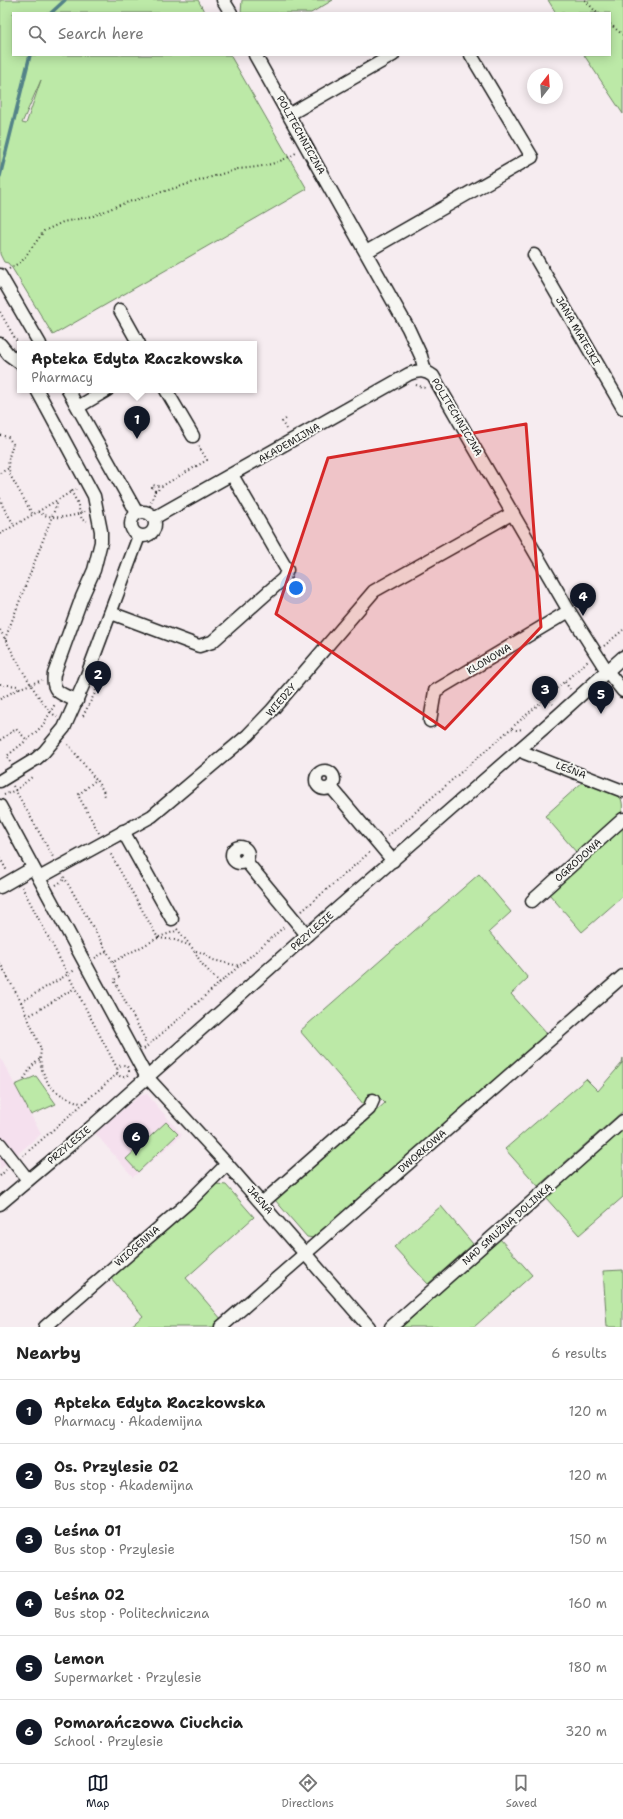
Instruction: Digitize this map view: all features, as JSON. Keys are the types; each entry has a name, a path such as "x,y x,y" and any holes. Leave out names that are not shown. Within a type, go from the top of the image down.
{"street":[{"path":"223,0 229,12"},
{"name":"POLITECHNICZNA","path":"256,56 290,114 414,339 425,371 433,376 569,611 607,671 623,691"},
{"path":"290,114 390,56"},
{"path":"366,252 532,157 472,56"},
{"name":"JANA MATEJKI","path":"534,255 623,408"},
{"path":"3,277 38,341"},
{"path":"120,310 138,341"},
{"path":"0,344 9,355 17,361"},
{"name":"AKADEMIJNA","path":"155,517 409,374 417,371 425,371"},
{"path":"39,393 89,488 96,505 101,530 101,542 94,570 82,597 53,678 54,688 58,692 77,700"},
{"path":"0,781 28,765 44,752 64,728 77,700 111,613 142,541 146,536 152,533 156,526 155,517 141,510 70,393"},
{"path":"78,407 102,393"},
{"path":"168,393 193,436"},
{"path":"111,613 198,646 204,645 212,642 284,578 287,570 232,475"},
{"path":"141,510 132,518 131,525 133,531 142,541"},
{"name":"WIEDZY","path":"0,886 36,873 59,868 152,816 248,735 272,710 374,591 513,513"},
{"name":"KLONOWA","path":"430,721 435,691 569,611"},
{"name":"PRZYLESIE","path":"0,1204 89,1129 146,1076 307,934 393,861 623,657"},
{"name":"LEŚNA","path":"520,749 525,753 623,791"},
{"path":"331,787 393,861"},
{"name":"JASNA","path":"0,806 146,1076 262,1203 369,1327"},
{"name":"OGRODOWA","path":"532,901 623,819"},
{"path":"123,832 172,919"},
{"path":"245,860 307,934"},
{"name":"DWORKOWA","path":"221,1327 305,1252 623,976"},
{"path":"262,1203 368,1109 373,1100"},
{"name":"NAD SMUŻNĄ DOLINKĄ","path":"391,1327 623,1121"},
{"path":"0,1144 28,1180"},
{"name":"WIOSENNA","path":"45,1327 190,1201 227,1164"}],"path":[{"path":"585,0 597,12"},
{"path":"611,25 623,35"},
{"path":"3,277 22,260 46,229 63,222 93,216 122,204 238,169 255,168 276,163 307,146"},
{"path":"0,312 17,342"},
{"path":"413,385 426,388 430,391"},
{"path":"0,435 8,437 13,444 8,460 10,476 32,515"},
{"path":"155,491 158,491 160,487 207,460 193,436"},
{"path":"0,474 9,468"},
{"path":"142,541 156,538 155,491 152,488 153,484 160,487"},
{"path":"0,534 83,486 89,488"},
{"path":"0,498 3,507 15,526"},
{"path":"5,639 58,500"},
{"path":"38,512 52,517 64,517 79,514 96,505"},
{"path":"155,517 159,508 167,505 169,510"},
{"path":"141,510 155,517"},
{"path":"0,630 31,684 50,712 57,717 68,720"},
{"path":"80,722 87,712 96,693 102,672"},
{"path":"0,699 36,681 53,678"},
{"path":"0,684 18,686 20,688"},
{"path":"547,698 555,706"},
{"path":"0,740 16,729 28,741"},
{"path":"66,747 70,740"},
{"path":"68,744 96,780 105,796"},
{"path":"0,797 16,790 37,773"},
{"path":"96,780 78,795 158,938"},
{"path":"16,790 112,962 119,977 114,980 146,1041 137,1047"},
{"path":"0,1176 117,1074 117,1068 21,886"},
{"path":"172,919 178,931 196,951 202,964 220,983"},
{"path":"112,962 158,938 178,931"},
{"path":"158,938 174,940 191,946"},
{"path":"196,951 203,953 213,960 239,966"},
{"path":"0,963 21,1002 41,1049 40,1059 42,1070 50,1087 63,1096 82,1104"},
{"path":"21,1002 68,974"},
{"path":"27,1017 76,988"},
{"path":"24,1079 32,1066 40,1059"},
{"path":"117,1068 123,1064 128,1066 130,1070 126,1076 122,1077 117,1074"}],"highlighted area":[{"path":"526,424 541,627 445,729 276,614 328,458"}],"shaded area":[{"path":"0,1057 41,1134 0,1169"},
{"path":"147,1094 182,1135 133,1177 95,1133 140,1095"}],"green space":[{"path":"0,0 198,0 204,12 12,12 12,56 231,56 307,189 53,335 12,268 8,263 4,262 0,254","holes":["41,80 26,124 22,123"]},
{"path":"242,0 333,0 313,12 241,12"},
{"path":"548,0 623,0 623,114 585,56 611,56 611,12 555,12"},
{"path":"586,779 618,794 622,802 622,811 577,853 545,816"},
{"path":"623,828 623,896 582,932 549,894"},
{"path":"479,874 511,912 489,932 528,978 511,994 547,1034 314,1238 307,1237 275,1200 385,1103 378,1096 368,1093 365,1106 300,1031"},
{"path":"623,1058 623,1111 538,1186 505,1149 586,1079 598,1091 622,1063"},
{"path":"36,1076 56,1104 31,1115 15,1085"},
{"path":"166,1122 178,1134 138,1172 126,1159"},
{"path":"623,1130 623,1197 579,1235 546,1198"},
{"path":"216,1184 226,1185 254,1217 186,1278 222,1320 214,1327 130,1327 143,1316 111,1278"},
{"path":"441,1206 473,1244 428,1284 394,1247"},
{"path":"500,1239 532,1275 474,1327 401,1327"},
{"path":"623,1270 623,1327 607,1327 603,1271"}],"waterway":[{"path":"52,12 65,0"},
{"path":"0,176 30,56"}],"place":[{"name":"Apteka Edyta Raczkowska","path":"137,439"},
{"name":"Leśna 02","path":"583,616"},
{"name":"Os. Przylesie 02","path":"98,694"},
{"name":"Leśna 01","path":"545,709"},
{"name":"Lemon","path":"601,714"},
{"name":"Pomarańczowa Ciuchcia","path":"136,1156"}]}
